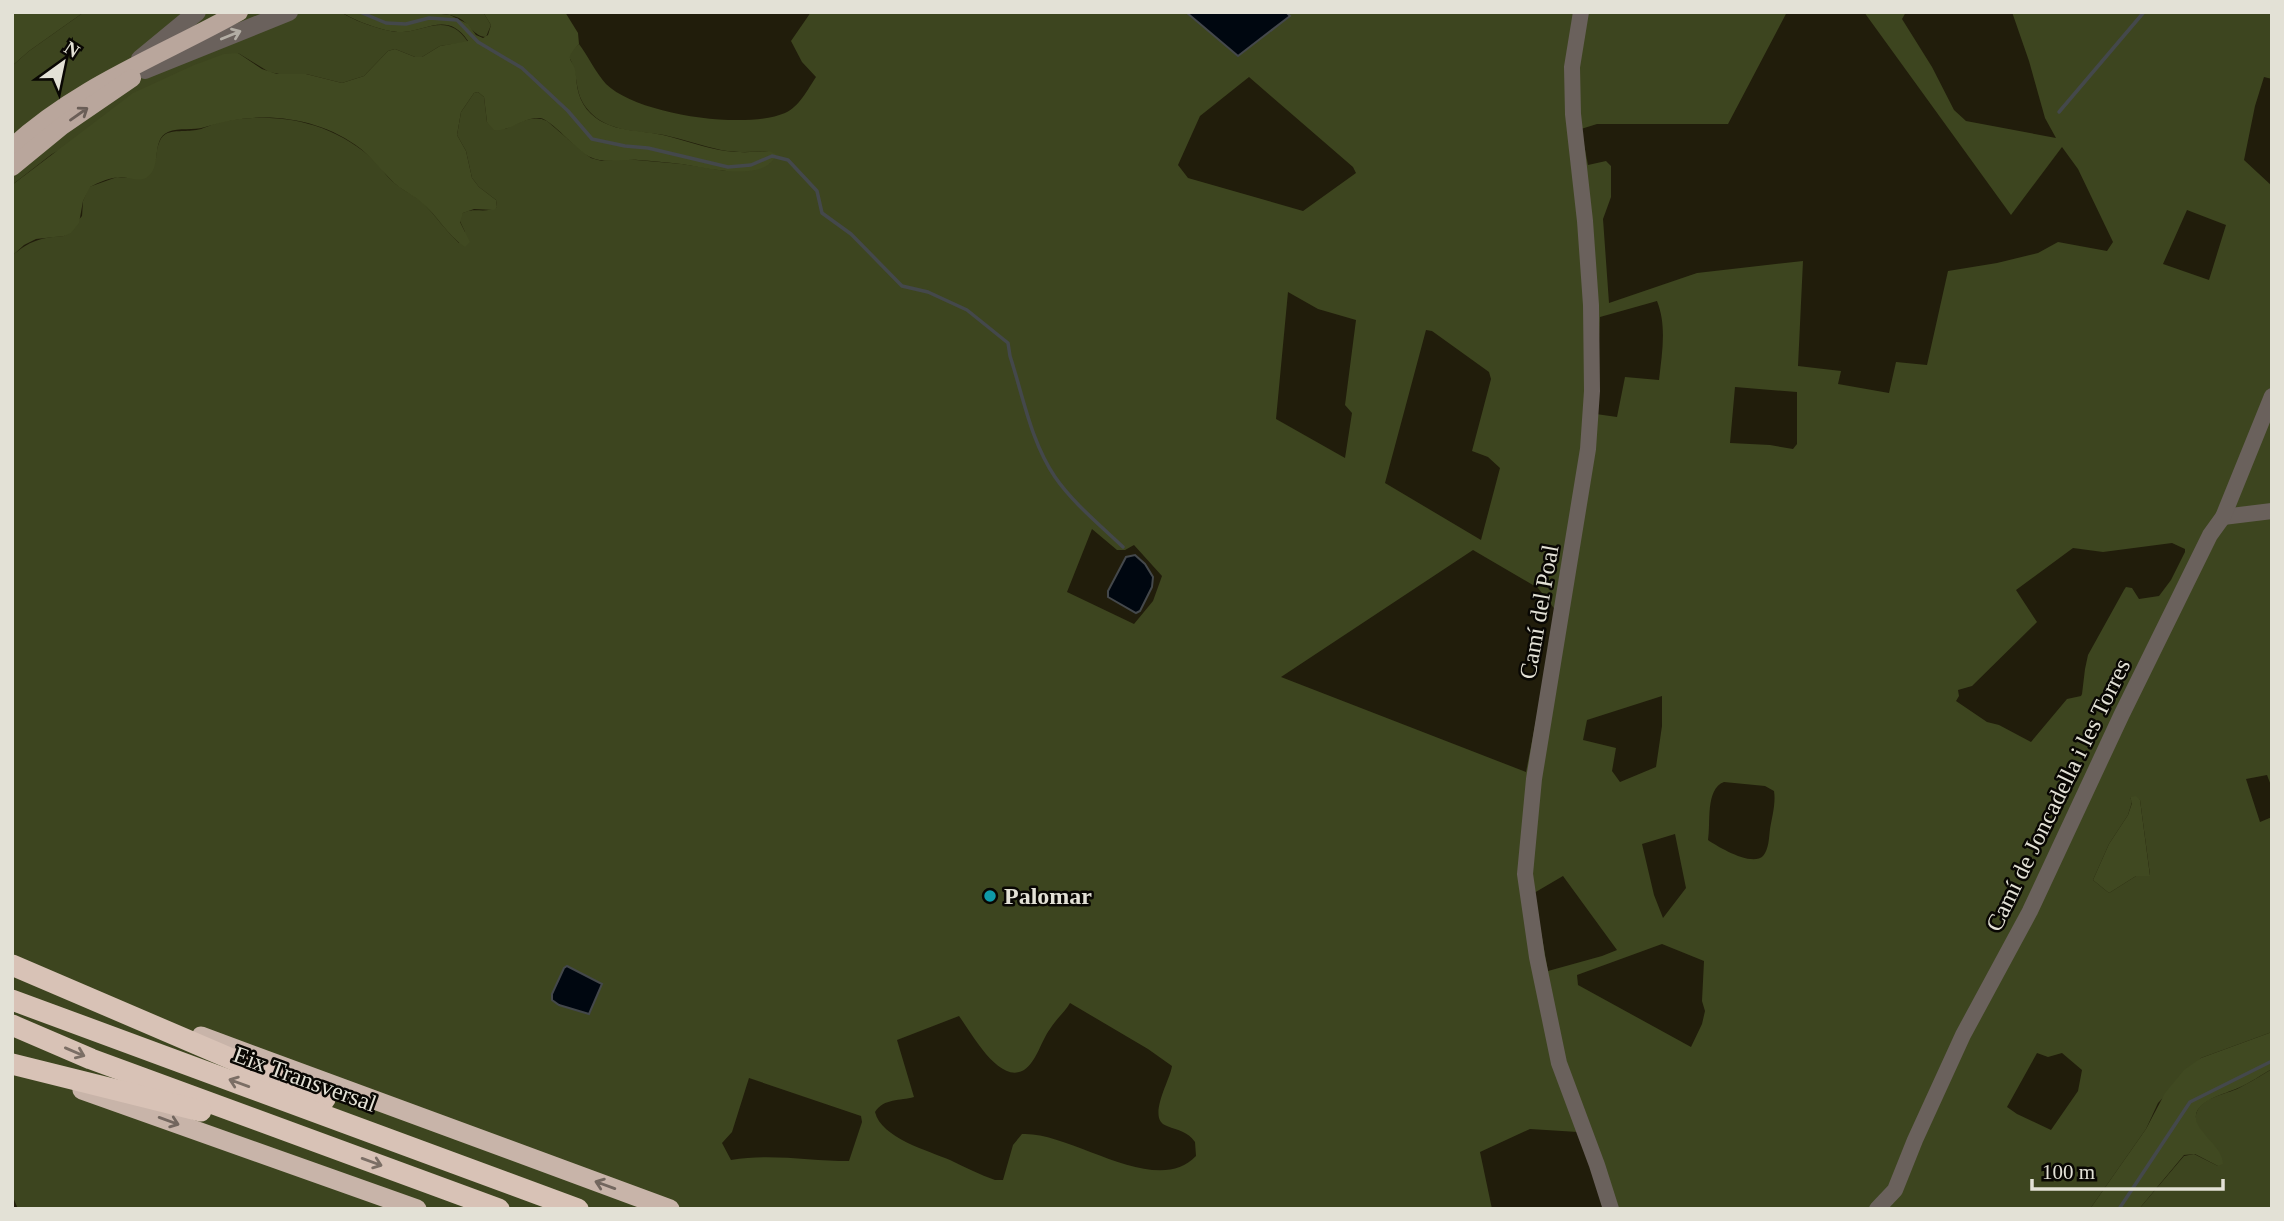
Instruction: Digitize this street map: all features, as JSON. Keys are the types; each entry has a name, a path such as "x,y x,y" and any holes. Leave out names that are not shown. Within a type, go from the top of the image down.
{"highway":[{"path":"14,966 397,1129 489,1175"},
{"path":"14,966 670,1209"},
{"name":"Eix Transversal","path":"12,1000 578,1209"},
{"path":"12,1025 91,1059 499,1209"},
{"path":"12,1064 308,1138"},
{"path":"12,1064 418,1209"}],"main road":[{"path":"15,158 145,70 239,12"},
{"path":"15,158 64,105 126,70 218,24"}],"street":[{"path":"126,70 197,12"},
{"path":"145,70 289,12"},
{"name":"Camí del Poal","path":"1581,12 1572,67 1573,114 1591,305 1591,414 1576,532 1534,779 1525,874 1537,957 1559,1063 1611,1209"},
{"name":"Camí de Joncadella i les Torres","path":"1877,1209 1895,1190 1914,1140 1963,1035 2030,911 2121,716 2210,535 2223,517 2272,396"},
{"path":"2223,517 2272,511"}],"green space":[{"path":"12,12 84,12 12,66"},
{"path":"84,12 341,12 377,28 398,32 435,25 452,27 468,42 440,46 422,57 395,49 388,51 364,76 342,83 306,74 284,75 269,72 238,53 52,154 12,185 12,66"},
{"path":"341,12 425,12 450,15 468,24 476,35 483,38 488,35 491,25 483,12 565,12 578,33 579,44 570,57 579,94 587,109 603,123 718,150 769,151 776,154 770,163 760,169 748,171 649,161 601,160 585,154 551,124 540,118 494,130 487,122 484,97 478,92 474,93 461,112 457,135 466,151 472,178 496,200 497,207 494,210 474,209 463,213 460,222 470,242 465,247 427,207 399,187 361,149 344,138 306,123 286,119 245,118 168,132 159,141 154,168 146,178 116,178 90,187 83,201 79,223 71,233 36,239 12,256 12,185 133,93 224,54 238,53 262,69 277,74 306,74 342,83 364,76 388,51 395,49 422,57 440,46 468,41 453,27 445,25 396,32 371,26"},
{"path":"425,12 483,12 491,25 486,37 475,32 459,18"},
{"path":"811,12 1787,12 1728,124 1597,124 1581,129 1588,165 1606,161 1611,166 1611,197 1603,219 1609,303 1697,273 1803,261 1798,366 1841,371 1838,384 1889,393 1896,362 1927,365 1948,271 2038,253 2058,242 2107,251 2113,242 2078,169 2062,147 2011,215 1864,12 1906,12 1902,19 1932,67 1954,110 1966,121 2056,138 2045,118 2012,12 2272,12 2272,79 2264,77 2244,160 2272,186 2272,788 2267,775 2246,779 2260,822 2272,817 2272,1032 2201,1058 2158,1103 2146,1129 2090,1209 1606,1209 1578,1132 1530,1129 1480,1152 1492,1209 18,1209 12,1195 12,256 36,241 64,236 82,216 83,201 89,187 117,177 131,178 156,159 161,140 170,132 201,129 246,118 286,119 325,129 342,137 375,161 393,182 423,203 459,243 465,232 459,219 463,213 497,207 496,200 472,178 466,151 457,135 461,112 474,93 478,92 484,97 487,122 505,129 526,120 542,119 591,158 602,161 625,159 682,164 726,171 750,170 770,163 769,151 721,150 664,135 617,128 600,121 586,108 582,100 569,57 570,52 579,44 606,84 621,95 642,104 692,116 745,120 767,118 795,107 816,77 802,62 791,41","holes":["1249,77 1353,167 1356,173 1303,211 1188,178 1178,165 1200,116","2187,210 2226,225 2209,280 2163,264","1288,292 1318,309 1356,320 1345,405 1352,413 1345,458 1276,419","1657,301 1663,330 1659,380 1625,377 1617,417 1596,414 1600,317","1426,330 1432,331 1489,372 1491,379 1472,451 1488,457 1500,468 1481,540 1385,483","1735,387 1797,392 1797,444 1793,449 1730,443","1092,529 1117,550 1125,550 1134,545 1162,576 1153,601 1134,624 1067,592","2172,543 2185,549 2171,580 2159,596 2139,599 2132,588 2126,587 2088,655 2081,696 2067,699 2031,742 1999,725 1987,722 1956,701 1958,690 1972,686 2037,622 2016,590 2073,548 2103,552","1473,550 1538,588 1557,612 1526,772 1281,677","1662,696 1662,726 1656,767 1620,782 1612,771 1616,748 1583,740 1587,720","1724,782 1765,786 1774,791 1768,843 1763,856 1758,859 1743,858 1708,840 1711,799 1718,786","2130,797 2140,800 2150,875 2136,876 2109,893 2093,880 2109,844 2128,815 2132,802","1675,834 1686,888 1663,918 1654,895 1642,844","1563,876 1617,950 1548,971 1534,893","1662,944 1704,961 1702,1001 1705,1011 1691,1047 1578,985 1577,975","1070,1003 1172,1066 1161,1099 1159,1116 1161,1122 1192,1138 1196,1156 1179,1167 1159,1170 1136,1167 1042,1136 1022,1134 1013,1145 1003,1180 995,1180 907,1142 886,1129 879,1121 875,1112 883,1104 914,1097 897,1040 959,1016 987,1055 1005,1070 1015,1073 1024,1070 1032,1061 1052,1025","2037,1053 2048,1057 2062,1053 2082,1070 2078,1091 2051,1130 2007,1107","749,1078 861,1116 862,1122 849,1161 746,1158 731,1160 722,1143 732,1132"]},
{"path":"2136,796 2140,800 2150,876 2136,876 2109,893 2093,880 2109,844 2128,815 2132,803 2130,797"},
{"path":"2272,1032 2272,1069 2213,1098 2199,1108 2196,1114 2197,1122 2219,1151 2223,1164 2218,1166 2195,1154 2184,1155 2139,1209 2090,1209 2146,1129 2165,1093 2184,1070 2201,1058"},
{"path":"2272,1069 2272,1209 2139,1209 2184,1156 2194,1154 2218,1166 2219,1153 2197,1125 2196,1114 2199,1108 2210,1099 2237,1089"}],"shaded area":[{"path":"1186,12 1286,12 1290,16 1238,56"},
{"path":"1135,555 1153,577 1152,587 1140,611 1136,613 1108,597 1108,591 1126,557"},
{"path":"567,966 602,984 589,1014 559,1005 552,1000 552,994"}],"waterway":[{"path":"360,12 386,23 406,24 429,18 457,20 478,42 522,68 568,111 592,139 648,148 728,167 751,165 772,156 788,160 817,191 822,213 851,234 902,286 928,292 967,310 1008,343 1028,418 1047,463 1070,496 1123,547"},
{"path":"2059,112 2144,12"},
{"path":"2119,1209 2190,1102 2272,1061"}],"place":[{"name":"Palomar","path":"990,896"}]}
